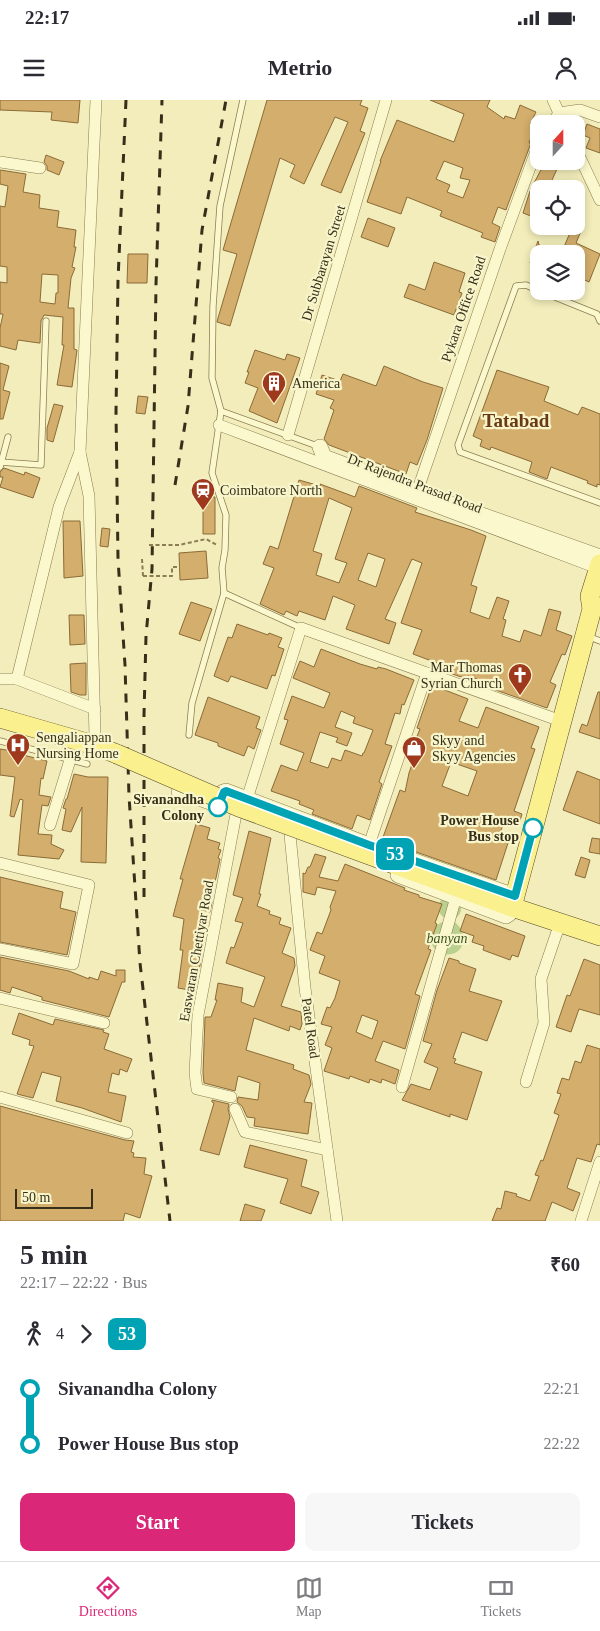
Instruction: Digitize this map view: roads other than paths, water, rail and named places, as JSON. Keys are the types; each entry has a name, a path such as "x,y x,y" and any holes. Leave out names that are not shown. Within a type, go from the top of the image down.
{"main road":[{"path":"513,902 561,720 592,638 596,605 590,596 600,565"},
{"path":"0,718 94,745 239,807 482,897 513,902 560,923 600,936"},
{"path":"0,731 89,754 108,757 117,754"}],"street":[{"path":"95,737 89,496 80,452 96,100"},
{"name":"Dr Subbarayan Street","path":"288,435 386,100"},
{"path":"553,100 560,115"},
{"path":"569,115 580,110 600,117"},
{"path":"0,162 40,168"},
{"name":"Pykara Office Road","path":"418,490 500,249 530,167"},
{"path":"585,168 600,200"},
{"name":"Dr Rajendra Prasad Road","path":"219,425 600,565"},
{"path":"320,447 418,490 542,533 600,549"},
{"path":"18,679 59,506 80,452"},
{"path":"542,533 600,565"},
{"path":"247,799 301,628 561,720"},
{"path":"369,845 427,673"},
{"path":"0,679 18,679 95,709"},
{"path":"50,824 70,760"},
{"path":"177,792 506,916 509,914 513,902 247,799 225,792 218,807"},
{"name":"Easwaran Chettiyar Road","path":"231,1098 197,1089 195,1073 198,1015 236,814"},
{"name":"Patel Road","path":"290,835 305,988 337,1221"},
{"path":"0,863 89,885 73,964 0,949"},
{"path":"402,1087 456,897"},
{"path":"526,1082 544,1023 541,979 560,923"},
{"path":"0,998 104,1023"},
{"path":"0,1097 128,1133"},
{"path":"235,1109 245,1132 327,1150"},
{"path":"581,1221 600,1162"}],"lane":[{"path":"189,735 192,703 224,593 222,568 225,550 226,515 212,473 221,411 212,378 213,306 220,206 243,100"},
{"path":"530,287 526,285 516,286 458,445 460,452 600,503"},
{"path":"562,300 597,314 600,321"},
{"path":"8,436 0,464 41,466 46,321"},
{"path":"221,411 320,447"},
{"path":"224,593 301,628"},
{"path":"0,741 87,764"}],"railway":[{"path":"126,100 118,280 116,412 118,559 125,665 129,796 140,963 170,1221"},
{"path":"144,897 144,715 146,636 152,569 156,284 162,100"},
{"path":"175,485 188,406 202,230 226,100"}],"place":[{"name":"America","path":"274,404"},
{"name":"Coimbatore North","path":"203,511"},
{"name":"Mar Thomas Syrian Church","path":"520,696"},
{"name":"Sengaliappan Nursing Home","path":"18,766"},
{"name":"Skyy and Skyy Agencies","path":"414,769"},
{"name":"Sivanandha Colony","path":"218,807"},
{"name":"Power House Bus stop","path":"533,828"}],"district":[{"name":"Tatabad","path":"516,420"}],"park label":[{"name":"banyan","path":"447,938"}]}
